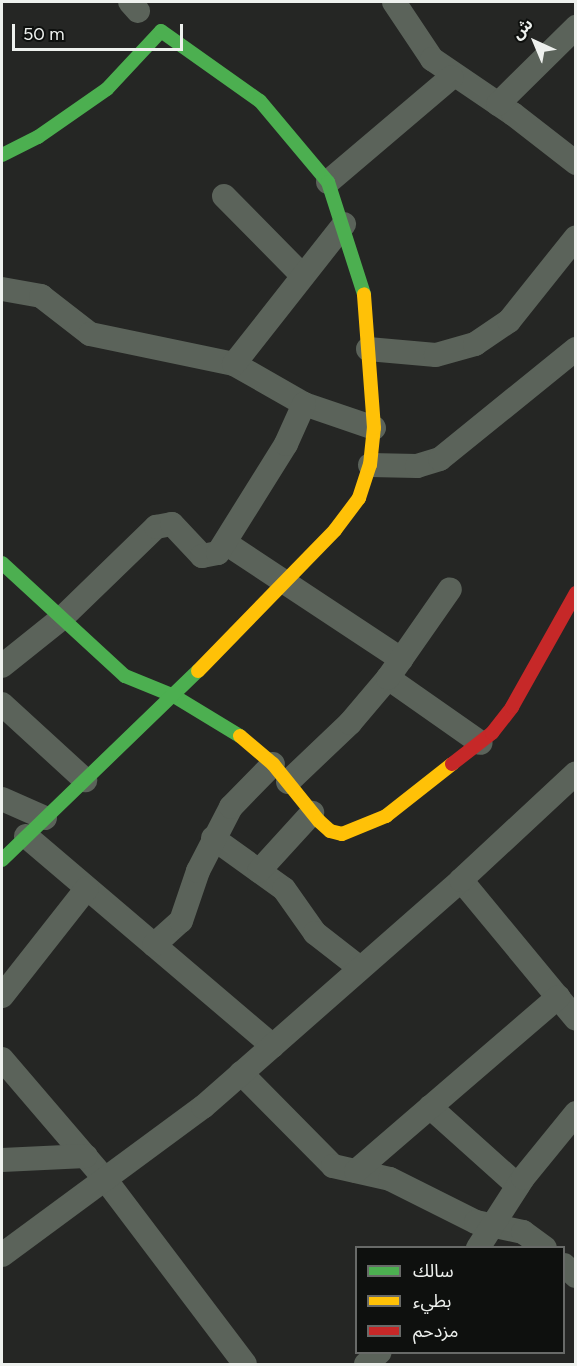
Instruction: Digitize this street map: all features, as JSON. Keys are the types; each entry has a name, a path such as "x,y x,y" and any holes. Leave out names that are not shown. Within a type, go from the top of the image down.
{"street":[{"path":"394,2 432,59 452,76 498,104 576,163"},
{"path":"498,104 576,27"},
{"path":"2,155 38,137 106,89 161,31 260,101 328,182 344,224 366,303 374,428 370,465 359,498 335,530 174,696 2,860"},
{"path":"328,182 452,76"},
{"path":"224,196 303,276"},
{"path":"234,364 344,224"},
{"path":"368,350 436,355 475,344 509,321 576,237"},
{"path":"2,289 41,296 90,334 234,364 304,404 374,428"},
{"path":"370,465 417,466 440,459 570,361"},
{"path":"2,666 62,618 164,523 172,524 202,556 218,553 227,544 286,444 304,404"},
{"path":"227,544 285,582 394,669 481,743"},
{"path":"2,563 125,676 174,696 245,739 281,773 312,813 330,831 357,831 386,816 481,743 512,707 576,593"},
{"path":"154,945 181,921 213,838 231,807 350,723 394,669 450,589"},
{"path":"2,704 85,780"},
{"path":"2,1255 203,1107 461,880 576,773"},
{"path":"2,799 45,818"},
{"path":"259,871 312,813"},
{"path":"26,836 273,1046"},
{"path":"213,838 284,890 315,933 360,968"},
{"path":"461,880 576,1019"},
{"path":"2,996 87,888"},
{"path":"356,1171 558,997"},
{"path":"2,1059 105,1179 245,1365"},
{"path":"241,1073 329,1163 339,1169 390,1179 476,1222 523,1232 541,1246"},
{"path":"430,1107 518,1186"},
{"path":"480,1246 494,1227 518,1186 576,1113"},
{"path":"2,1160 86,1156"},
{"path":"366,1365 379,1354"}],"traffic: fast":[{"path":"2,155 38,137 107,89 161,31 260,101 328,182 364,294"},
{"path":"2,563 125,676 174,696 240,736"},
{"path":"2,860 198,671"}],"traffic: slow":[{"path":"198,671 335,530 359,498 370,465 374,428 364,294"},
{"path":"240,736 273,764 319,821 330,831 342,834 386,816 452,764"}],"traffic: jam":[{"path":"452,764 492,733 512,707 576,593"}]}
